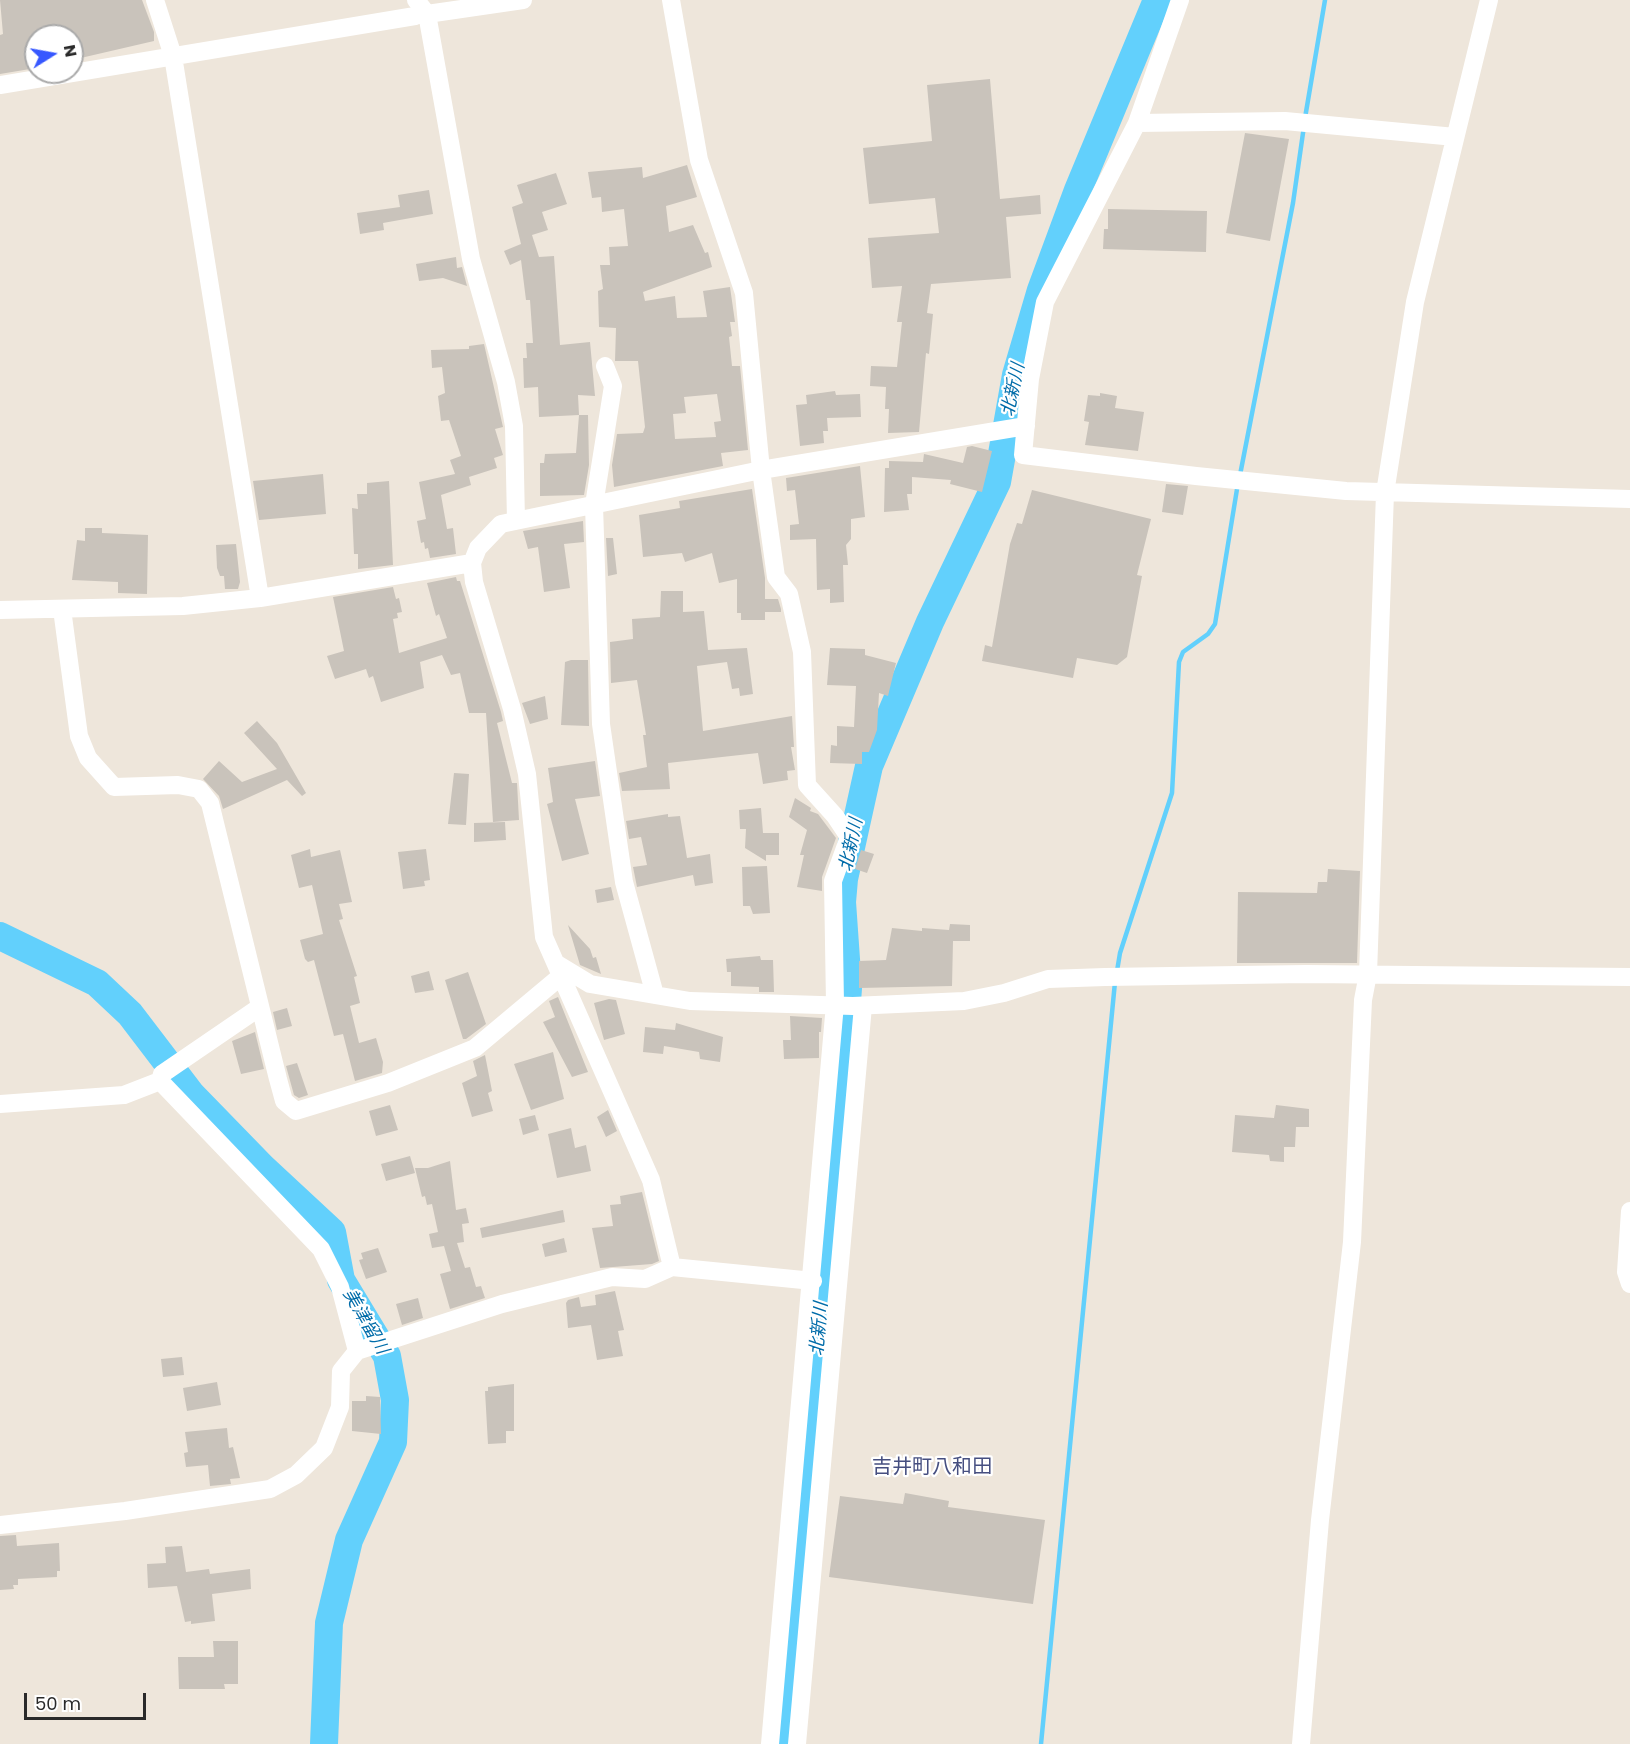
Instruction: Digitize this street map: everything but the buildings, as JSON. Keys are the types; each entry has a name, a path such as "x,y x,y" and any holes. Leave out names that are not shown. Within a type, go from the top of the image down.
{"street":[{"path":"155,0 173,56 260,598"},
{"path":"0,85 415,16 422,9 523,0"},
{"path":"671,0 699,160 744,293 761,470 776,577 789,594 802,652 807,785 835,816 849,837 833,881 850,1006 797,1744"},
{"path":"1180,0 1137,123 1045,302 1021,427 1023,455 1228,480 1385,493 1630,499"},
{"path":"1301,1744 1320,1520 1352,1242 1363,1000 1368,974 1385,493 1415,302 1488,0"},
{"path":"422,9 471,260 506,382 514,426 516,521"},
{"path":"1137,123 1294,122 1455,137"},
{"path":"605,366 613,386 594,505 601,724 624,882 655,995"},
{"path":"672,1267 663,1222 651,1180 544,937 527,774 512,709 474,582 472,563 485,539 501,524 761,470 984,435 1021,427"},
{"path":"0,610 183,606 260,598 472,563"},
{"path":"62,609 79,736 88,758 114,787 178,785 199,789 210,803 284,1101 296,1111 388,1083 475,1048 559,970"},
{"path":"559,970 590,984 690,1001 850,1006 964,1001 1004,993 1048,979 1106,976 1368,974 1630,977"},
{"path":"770,1744 813,1281 850,1006"},
{"path":"0,1104 124,1095 161,1078 183,1059 260,1008"},
{"path":"161,1078 321,1249 340,1287 362,1350"},
{"path":"1630,1211 1626,1272 1630,1284"},
{"path":"0,1525 125,1511 270,1489 296,1475 324,1448 340,1407 341,1371 362,1350 502,1305 612,1277 645,1279 672,1267 813,1281"}],"waterway":[{"name":"北新川","path":"784,1744 848,988 842,902 844,879 869,766 930,622 997,482 1016,375 1041,290 1078,190 1157,0"},
{"path":"1305,118 1325,0"},
{"path":"1240,475 1293,203 1304,126"},
{"path":"1117,971 1120,953 1172,793 1179,662 1183,652 1208,634 1215,624 1238,483"},
{"name":"美津留川","path":"0,936 97,983 130,1014 191,1094 262,1167 332,1232 341,1280 387,1356 395,1400 393,1442 349,1540 329,1623 324,1744"},
{"path":"1041,1744 1115,982"}],"district":[{"name":"吉井町八和田","path":"932,1468"}]}
